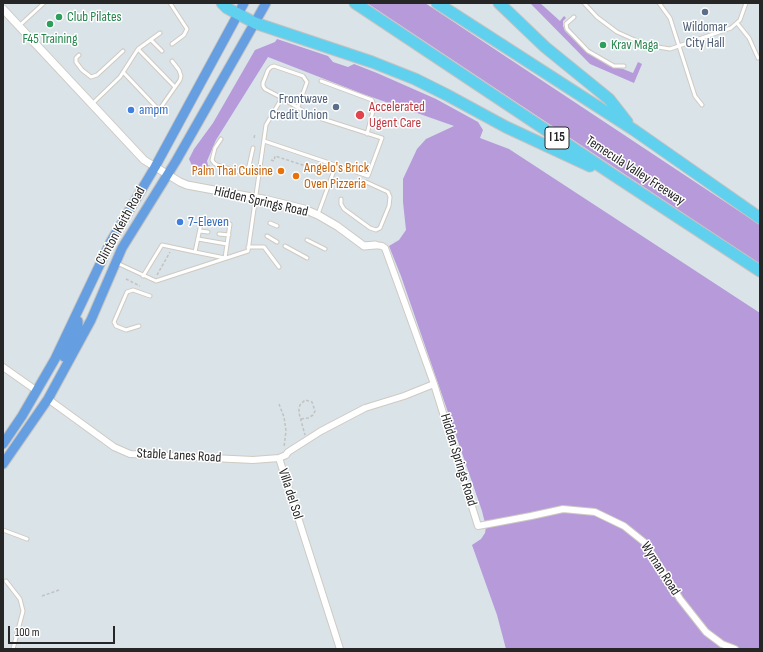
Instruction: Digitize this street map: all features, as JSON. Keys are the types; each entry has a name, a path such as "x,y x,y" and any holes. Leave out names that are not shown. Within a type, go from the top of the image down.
{"highway":[{"path":"222,3 227,8 255,23 372,62 415,79 561,154 615,176"},
{"name":"Temecula Valley Freeway","path":"355,3 760,271"},
{"path":"437,3 634,130 760,218"},
{"path":"499,3 545,47 609,99 634,130"}],"main road":[{"name":"Clinton Keith Road","path":"3,444 37,391 55,359 111,242 244,3"},
{"name":"Clinton Keith Road","path":"3,464 48,399 91,320 122,248 167,175 266,3"},
{"path":"48,399 46,393 69,350 78,326 77,315"},
{"path":"14,449 17,436 36,406 39,394 37,391"}],"street":[{"name":"Hidden Springs Road","path":"3,9 144,160 154,167 187,185 288,205 318,215 347,233 364,246 374,245 385,248 434,384 478,526"},
{"path":"3,367 37,391"},
{"name":"Villa del Sol","path":"340,649 279,458 286,455 288,452 321,431 365,408 404,396 434,384"},
{"name":"Stable Lanes Road","path":"48,399 114,447 130,454 252,460 279,458"},
{"name":"Wyman Road","path":"478,526 563,509 595,512 624,526 644,542 680,599 706,632 722,644 735,649"}],"lane":[{"path":"19,26 44,3"},
{"path":"170,3 187,29 184,35 172,44"},
{"path":"584,3 597,17 617,32 646,45 670,49 731,28 740,20 746,3"},
{"path":"659,3 670,18 695,96 702,105"},
{"path":"574,17 566,24 567,29 588,51 614,66 624,66"},
{"path":"737,23 749,38 758,58"},
{"path":"92,104 120,77 138,49 160,33"},
{"path":"151,40 162,51"},
{"path":"138,49 175,87"},
{"path":"79,54 76,58 76,62 82,70 91,77 97,75 123,51"},
{"path":"123,72 159,110 180,80 180,73 172,61"},
{"path":"264,141 368,176 382,138 310,115 265,89 263,83 268,70 271,67 274,66 303,76 307,82 298,107"},
{"path":"321,81 372,100 374,106 367,134"},
{"path":"115,263 156,281 248,251 266,125 282,98"},
{"path":"221,139 215,148 212,160 217,165 245,172 249,166 253,148"},
{"path":"318,215 336,165"},
{"path":"341,199 341,204 344,209 370,228 376,230 380,228 389,206 390,197 388,192 366,182"},
{"path":"195,252 202,219 230,224 225,258"},
{"path":"270,223 277,226"},
{"path":"200,231 208,232"},
{"path":"219,234 229,235"},
{"path":"267,236 277,242"},
{"path":"198,239 227,244"},
{"path":"307,240 324,248"},
{"path":"143,276 162,245 225,258"},
{"path":"285,246 307,258"},
{"path":"248,247 264,247 279,267"},
{"path":"139,326 126,330 116,326 114,322 127,292 133,290 150,296"},
{"path":"3,530 27,539"},
{"path":"6,581 20,599 23,611 13,649"}],"path":[{"path":"254,138 255,134"},
{"path":"271,160 274,161 275,156 327,173"},
{"path":"157,275 170,252"},
{"path":"126,279 142,287"},
{"path":"301,419 308,418 313,415 314,407 312,402 305,400 300,405 299,413 306,440"},
{"path":"279,404 284,417 286,431 284,447 286,455"},
{"path":"42,596 59,590"}],"shaded area":[{"path":"367,3 425,3 760,225 760,264"},
{"path":"530,3 540,3 560,21 564,16 566,18 563,21 565,31 585,51 609,66 633,73 638,62 642,64 634,83 590,64"},
{"path":"277,39 328,56 333,62 348,67 354,64 377,73 436,99 478,122 483,130 480,138 509,149 760,313 760,649 506,649 497,615 472,545 481,539 485,533 486,527 482,511 401,276 389,246 399,240 406,230 403,202 403,179 417,149 426,139 454,126 363,94 268,57 216,140 207,161 209,175 195,172 189,159 194,149 213,123 255,50 275,42"}],"place":[{"name":"Wildomar City Hall","path":"705,12"},
{"name":"Club Pilates","path":"59,17"},
{"name":"F45 Training","path":"50,24"},
{"name":"Krav Maga","path":"603,45"},
{"name":"Frontwave Credit Union","path":"336,107"},
{"name":"ampm","path":"131,110"},
{"name":"Accelerated Ugent Care","path":"360,115"},
{"name":"Palm Thai Cuisine","path":"281,171"},
{"name":"Angelo's Brick Oven Pizzeria","path":"296,176"},
{"name":"7-Eleven","path":"180,222"}]}
